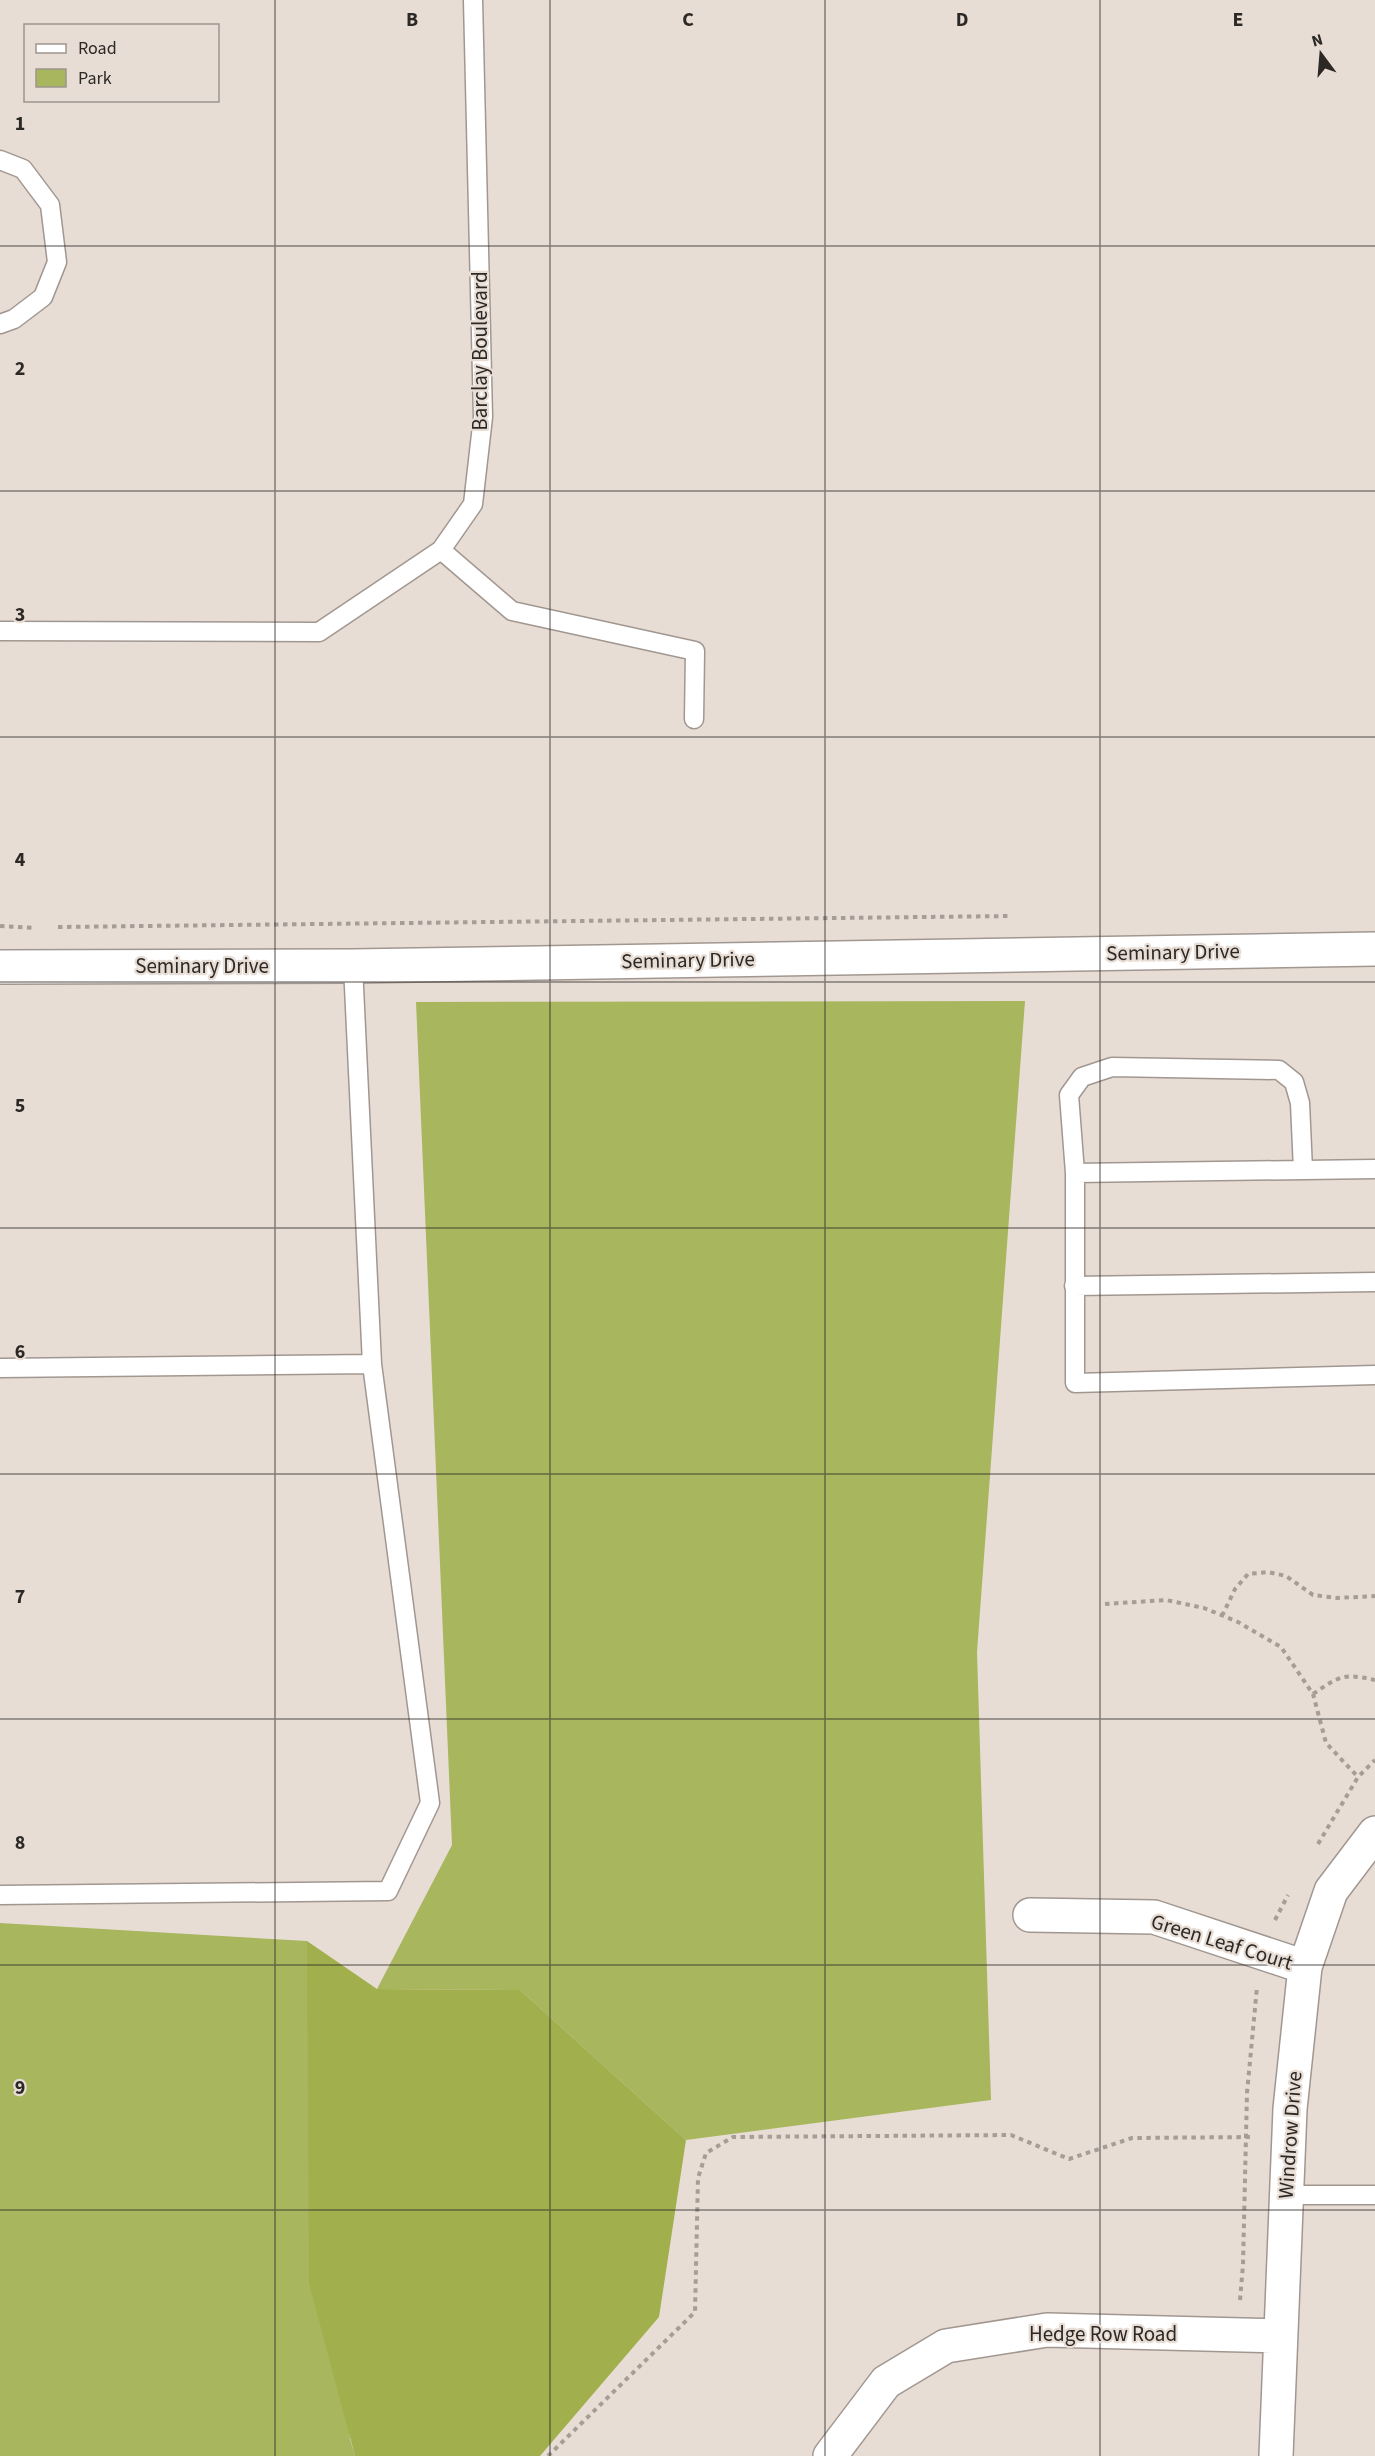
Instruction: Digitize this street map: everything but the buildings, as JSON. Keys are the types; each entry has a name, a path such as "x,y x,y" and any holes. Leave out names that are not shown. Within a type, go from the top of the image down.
{"street":[{"name":"Seminary Drive","path":"0,967 353,966 1375,949"},
{"name":"Windrow Drive","path":"1276,2456 1288,2137 1299,2008 1305,1967 1331,1891 1375,1833"},
{"name":"Green Leaf Court","path":"1030,1915 1154,1917 1305,1967"},
{"name":"Hedge Row Road","path":"830,2456 886,2382 946,2346 1047,2330 1280,2336"}],"lane":[{"name":"Barclay Boulevard","path":"0,631 319,632 441,550 473,504 483,417 473,0"},
{"path":"0,160 23,169 50,205 57,262 43,297 14,319 0,324"},
{"path":"441,550 512,611 695,651 694,719"},
{"path":"0,1895 388,1892 430,1803 372,1364 353,966"},
{"path":"1303,1170 1300,1103 1294,1082 1279,1070 1112,1067 1082,1077 1069,1095 1075,1173 1075,1383 1375,1375"},
{"path":"1075,1173 1375,1168"},
{"path":"1074,1286 1375,1282"},
{"path":"0,1368 372,1364"},
{"path":"1286,2195 1375,2195"}],"path":[{"path":"48,928 1011,916"},
{"path":"0,926 37,928"},
{"path":"1222,1616 1235,1589 1248,1574 1268,1572 1286,1576 1314,1596 1337,1598 1375,1596"},
{"path":"1105,1604 1166,1600 1204,1608 1238,1622 1281,1647 1313,1694 1326,1743 1358,1777"},
{"path":"1313,1694 1338,1677 1355,1676 1375,1680"},
{"path":"1242,2335 1240,2303 1247,2093 1258,1974 1268,1955"},
{"path":"548,2456 695,2312 698,2178 706,2153 733,2137 1011,2135 1069,2158 1132,2138 1288,2137"}],"green space":[{"path":"1025,1001 977,1652 991,2100 686,2140 520,1990 377,1989 452,1845 416,1002"},
{"path":"0,1923 307,1941 350,2439 355,2456 0,2456"},
{"path":"307,1941 377,1989 520,1990 686,2140 659,2317 540,2456 355,2456 309,2283"}]}
